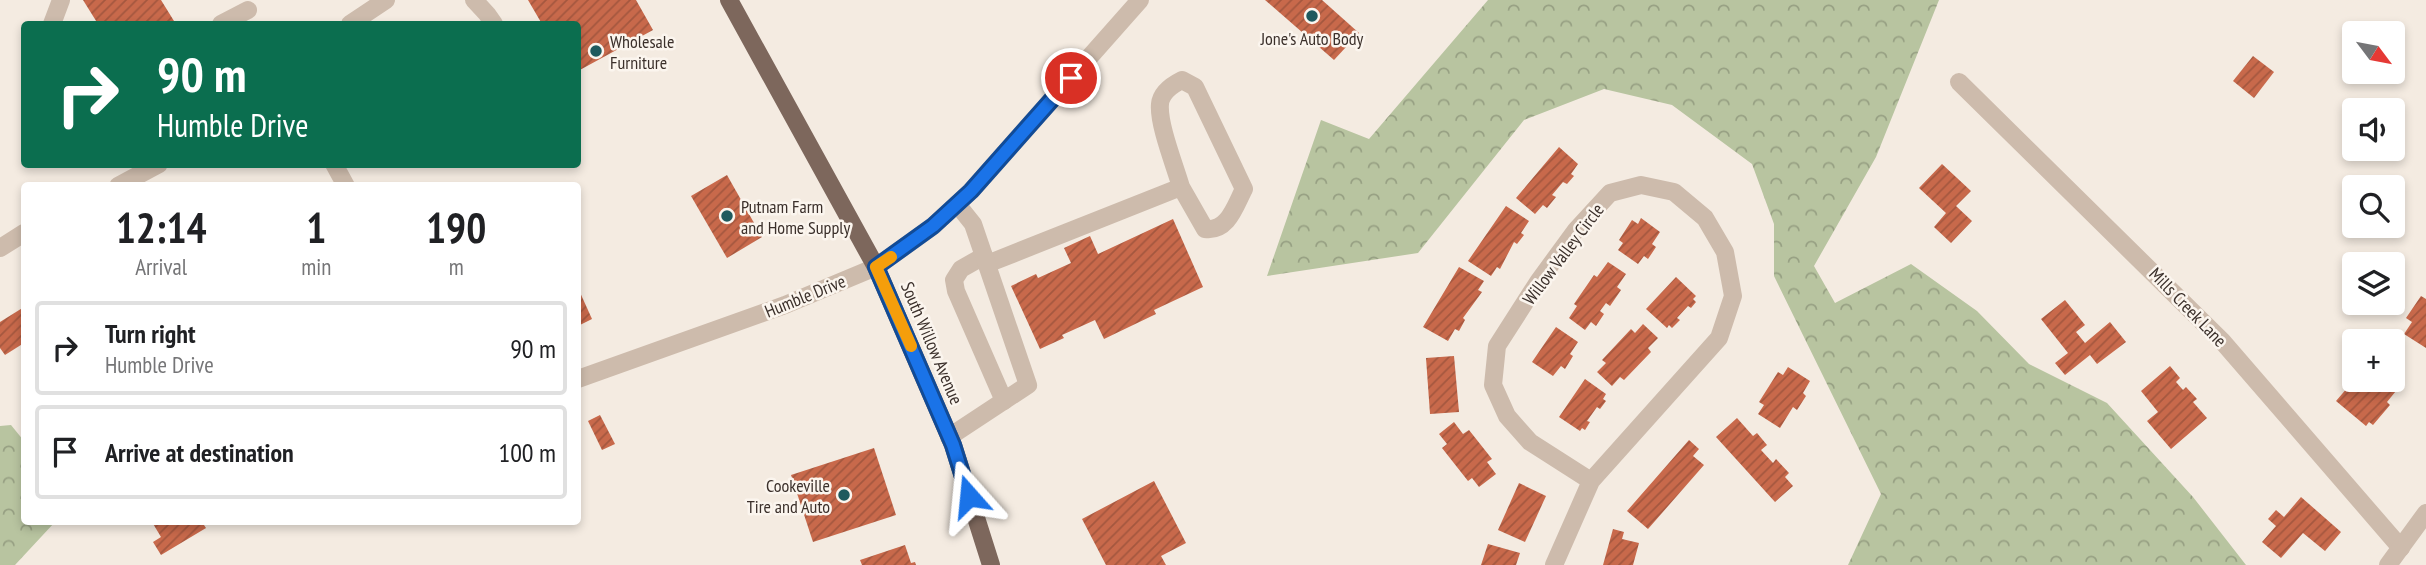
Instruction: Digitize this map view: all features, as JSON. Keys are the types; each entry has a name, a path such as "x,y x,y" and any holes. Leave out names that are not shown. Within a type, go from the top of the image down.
{"main road":[{"name":"South Willow Avenue","path":"729,0 876,267 949,437 991,565"}],"street":[{"path":"53,21 61,0"},
{"path":"354,21 386,0"},
{"path":"474,0 492,21"},
{"name":"Humble Drive","path":"581,378 785,305 876,267 933,226 957,204 1140,0"},
{"path":"227,21 249,11"},
{"path":"1181,80 1195,88 1244,189 1225,224 1215,230 1205,229 1181,187 1163,125 1160,102 1170,86 1181,80"},
{"name":"Mills Creek Lane","path":"1959,82 2222,341 2402,548"},
{"path":"125,182 152,168"},
{"name":"Willow Valley Circle","path":"1554,565 1591,481 1719,338 1733,296 1725,252 1705,218 1674,192 1641,185 1610,193 1576,230 1538,282 1497,346 1493,385 1507,416 1530,442 1591,481"},
{"path":"1004,401 956,291 954,281 961,269 1181,187"},
{"path":"949,437 1028,385 973,224 957,204"},
{"path":"0,248 21,235"},
{"path":"2388,565 2426,513"}],"green space":[{"path":"1488,0 1939,0 1876,157 1814,266 1835,303 1911,264 1977,311 2029,364 2107,403 2193,497 2246,565 1848,565 1881,494 1774,276 1774,224 1752,164 1672,105 1604,89 1524,120 1418,253 1267,276 1321,120 1369,139"},
{"path":"11,425 21,437 21,525 52,525 15,565 0,565 0,426"}],"building":[{"path":"83,0 161,0 174,21 141,21 96,21"},
{"name":"Wholesale Furniture","path":"528,0 636,0 653,30 581,69 581,21 540,21"},
{"name":"Jone's Auto Body","path":"1265,0 1322,0 1359,33 1334,60"},
{"path":"2253,56 2274,72 2254,98 2233,81"},
{"path":"1559,147 1578,164 1571,174 1574,176 1567,184 1563,182 1552,195 1556,197 1547,208 1543,205 1535,214 1516,198"},
{"path":"1942,164 1971,191 1956,206 1972,221 1951,243 1934,227 1946,213 1919,188"},
{"name":"Putnam Farm and Home Supply","path":"727,175 762,237 727,258 691,196"},
{"path":"1506,206 1529,221 1521,233 1524,235 1517,244 1514,242 1500,269 1497,267 1491,276 1468,261"},
{"path":"1641,218 1660,232 1652,244 1656,247 1648,259 1644,256 1638,264 1618,250 1623,243 1619,240 1632,220 1638,224"},
{"path":"1173,219 1203,287 1154,310 1156,314 1104,339 1095,320 1062,335 1064,338 1040,349 1011,286 1036,274 1038,278 1071,263 1064,248 1090,236 1098,254"},
{"path":"1608,262 1626,274 1617,287 1621,290 1610,306 1606,303 1600,311 1604,314 1596,326 1591,322 1585,330 1569,318 1577,306 1574,304 1594,275 1597,277"},
{"path":"1459,267 1484,281 1478,290 1482,292 1463,318 1465,320 1459,331 1455,329 1448,341 1423,327"},
{"path":"1676,277 1696,296 1693,299 1696,302 1691,308 1688,306 1672,328 1669,325 1667,328 1646,309"},
{"path":"581,295 592,319 581,324"},
{"path":"2421,296 2426,299 2426,348 2405,335 2412,322 2406,318"},
{"path":"2065,300 2085,325 2076,332 2085,343 2110,322 2126,342 2097,364 2090,355 2065,375 2055,363 2068,353 2041,319"},
{"path":"21,309 21,345 5,355 0,348 0,322"},
{"path":"1643,324 1658,338 1648,348 1651,352 1624,380 1620,377 1612,386 1597,372 1606,363 1602,360 1631,329 1635,333"},
{"path":"1556,327 1578,342 1565,369 1561,366 1553,376 1532,362"},
{"path":"1454,356 1459,412 1430,414 1426,358"},
{"path":"2170,366 2180,378 2176,382 2183,390 2186,387 2197,399 2193,402 2207,418 2171,449 2147,421 2158,412 2141,391"},
{"path":"1788,367 1810,381 1803,393 1806,396 1797,410 1793,407 1780,428 1758,414 1764,405 1759,402 1778,372 1783,375"},
{"path":"1585,379 1606,394 1603,399 1606,401 1600,409 1597,407 1587,421 1590,422 1585,430 1582,428 1580,431 1559,417"},
{"path":"2344,392 2395,392 2387,402 2390,405 2373,425 2369,422 2366,426 2336,401"},
{"path":"600,415 615,444 602,450 588,421"},
{"path":"1737,418 1753,436 1757,433 1767,445 1761,450 1773,463 1776,459 1789,473 1785,477 1793,486 1775,502 1716,437"},
{"path":"1454,422 1463,434 1469,430 1492,459 1487,462 1496,474 1479,487 1472,478 1468,481 1442,448 1447,444 1439,434"},
{"path":"1689,440 1699,449 1693,456 1704,465 1648,529 1627,511"},
{"name":"Cookeville Tire and Auto","path":"874,448 896,515 813,542 791,475"},
{"path":"1154,481 1186,543 1161,556 1166,565 1106,565 1082,519"},
{"path":"1519,483 1546,496 1525,542 1498,530"},
{"path":"2301,497 2341,532 2325,551 2303,533 2281,558 2262,542 2276,526 2268,519 2276,510 2284,517"},
{"path":"154,525 204,525 206,528 161,555 153,542 161,537"},
{"path":"1613,529 1624,532 1622,539 1639,543 1633,565 1603,565"},
{"path":"1488,544 1520,553 1516,565 1481,565"},
{"path":"905,545 911,563 915,562 916,565 862,565 860,560"}],"slow traffic":[{"path":"891,257 876,267 911,346"}],"place":[{"name":"Jone's Auto Body","path":"1312,16"},
{"name":"Wholesale Furniture","path":"596,51"},
{"name":"Putnam Farm and Home Supply","path":"727,216"},
{"name":"Cookeville Tire and Auto","path":"844,495"}],"route":[{"path":"969,496 953,445 876,267 933,226 971,191 1071,78"}]}
